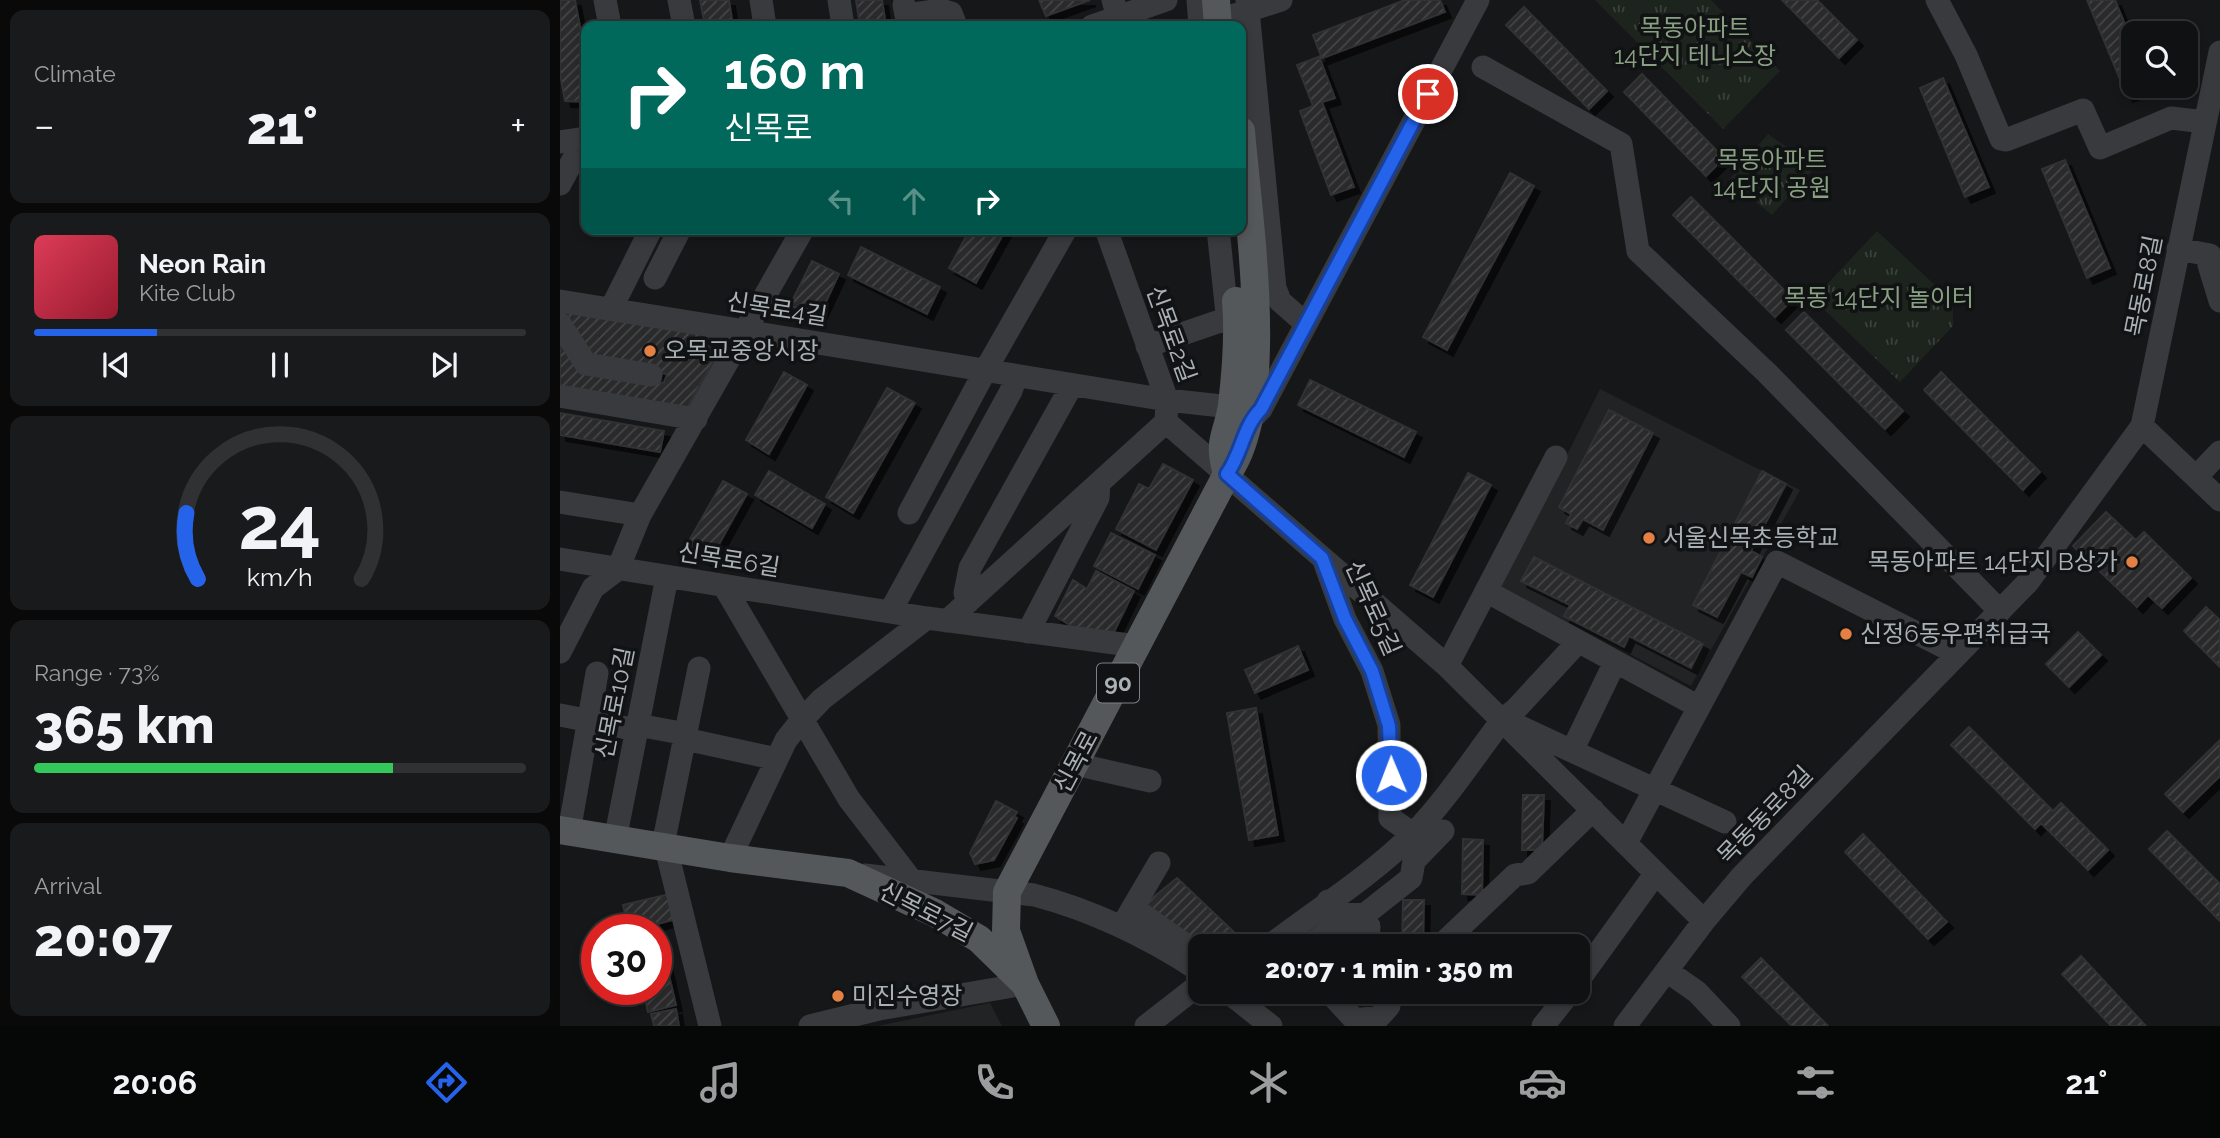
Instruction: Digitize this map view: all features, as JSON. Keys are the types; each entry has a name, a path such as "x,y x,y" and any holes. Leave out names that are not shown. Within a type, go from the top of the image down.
{"main road":[{"path":"1216,0 1218,21"},
{"path":"1227,474 1220,449 1241,413 1256,320 1246,194"},
{"path":"1232,235 1238,326 1231,330 1241,413"},
{"name":"신목로","path":"1007,892 1227,474"},
{"path":"564,831 730,858 848,873"},
{"name":"신목로7길","path":"848,873 935,913 979,939 1025,984 1046,1026"},
{"path":"1007,892 1006,931 1025,984"}],"street":[{"path":"605,0 609,21"},
{"path":"679,0 683,21"},
{"path":"761,0 764,21"},
{"path":"1098,21 1115,8 1166,0"},
{"path":"1198,0 1200,21"},
{"path":"1212,21 1240,9 1281,0"},
{"path":"1241,413 1261,409 1478,0"},
{"path":"1937,0 1966,55 2001,139 2006,140 2083,110 2099,148 2171,118 2205,122"},
{"path":"904,5 906,15 930,6 951,13 954,21"},
{"name":"목동로8길","path":"2142,426 2220,52"},
{"path":"1246,57 1275,288 1280,301 1306,324"},
{"path":"1483,67 1621,144 1639,251 1766,372 2000,611"},
{"path":"560,184 570,155"},
{"path":"611,309 647,235"},
{"path":"655,278 677,235"},
{"path":"560,652 593,588 618,569 640,515 800,235"},
{"path":"909,513 985,371 1063,235"},
{"name":"신목로2길","path":"1108,235 1167,411 1227,474"},
{"path":"1147,346 1231,330 1219,235"},
{"path":"2178,249 2215,250 2209,265 2220,301"},
{"name":"신목로4길","path":"560,301 1072,385 1167,411 1241,413"},
{"path":"1256,320 1273,356 1280,360 1290,354"},
{"path":"560,324 586,364 651,375"},
{"path":"890,612 1012,391 1016,376"},
{"path":"968,602 965,593 970,568 1072,385"},
{"path":"560,396 618,409 696,419"},
{"path":"730,858 786,740 822,699 937,620 968,602 1099,483 1167,411"},
{"path":"2142,426 2220,500"},
{"name":"목동동로8길","path":"1625,1026 1704,921 1742,876 2028,582 2142,426"},
{"path":"2196,477 2220,452"},
{"path":"1447,666 1556,457"},
{"name":"신목로5길","path":"1227,474 1447,666 1704,921"},
{"path":"1028,632 1098,498 1099,483"},
{"path":"560,502 640,515"},
{"name":"신목로5길","path":"1322,558 1345,619 1372,671 1389,726 1390,818 1413,834"},
{"name":"신목로6길","path":"560,559 937,620 1138,646"},
{"path":"1626,843 1777,562 1958,654"},
{"name":"신목로10길","path":"615,840 667,577"},
{"path":"724,586 849,799 912,881"},
{"path":"1486,592 1699,707"},
{"path":"1285,934 1413,834 1436,809 1503,719 1516,710 1578,642"},
{"path":"1572,751 1615,662"},
{"path":"699,668 665,848 710,1026"},
{"path":"564,831 597,673"},
{"path":"560,715 685,737 777,759"},
{"name":"신목로5길","path":"1503,719 1655,789"},
{"path":"1075,764 1150,781"},
{"name":"목동동로8길","path":"1655,789 1725,822"},
{"path":"1453,934 1515,876 1528,873 1593,810"},
{"path":"1328,901 1342,913 1364,915 1411,878 1414,862 1443,831"},
{"path":"1128,916 1159,863"},
{"path":"848,873 1007,892 1128,916 1157,917 1188,945"},
{"path":"1590,964 1656,873"},
{"path":"1128,916 1188,962"},
{"path":"1325,934 1337,925 1369,926 1369,934"},
{"path":"1667,971 1697,992 1729,1026"},
{"path":"810,1026 879,1009 1025,984"},
{"path":"1146,1026 1188,993"},
{"path":"1243,1004 1271,1026"},
{"path":"1341,1004 1356,1020 1379,1017 1389,1004"},
{"path":"1543,1026 1560,1004"}],"shaded area":[{"name":"서울신목초등학교","path":"1600,389 1800,490 1691,686 1501,587"},
{"path":"990,1003 1002,1026 877,1026"}],"green space":[{"name":"목동아파트 14단지 테니스장","path":"1595,0 1711,0 1780,71 1723,129"},
{"name":"목동아파트 14단지 공원","path":"1768,134 1815,167 1772,215 1729,180"},
{"name":"목동 14단지 놀이터","path":"1877,231 1953,302 1953,326 1900,382 1813,299"}],"building":[{"path":"560,0 575,0 581,32 581,102 565,101 560,74"},
{"path":"700,0 729,0 732,21 704,21"},
{"path":"856,0 882,0 885,21 859,21"},
{"path":"1039,0 1090,0 1046,16"},
{"path":"1405,0 1440,0 1445,12 1320,59 1335,98 1322,102 1354,187 1331,195 1300,111 1313,106 1297,65 1321,56 1313,35"},
{"path":"1782,0 1817,0 1857,40 1839,58"},
{"path":"2087,0 2115,0 2124,21 2121,21 2121,82"},
{"path":"1524,7 1607,91 1589,109 1506,25"},
{"path":"1642,74 1724,158 1706,176 1624,92"},
{"path":"1943,78 1989,187 1965,197 1920,88"},
{"path":"2065,160 2110,268 2087,278 2042,169"},
{"path":"1510,173 1534,186 1447,350 1423,337"},
{"path":"1691,197 1793,299 1775,317 1673,215"},
{"path":"967,235 1003,235 976,283 949,268"},
{"path":"861,247 940,287 927,314 848,275"},
{"path":"812,261 839,274 818,319 790,305"},
{"name":"오목교중앙시장","path":"560,306 728,335 684,413 560,389 560,341 580,371 664,383 667,374 588,361 560,317"},
{"path":"1804,312 1903,411 1885,429 1786,330"},
{"path":"784,372 807,385 769,454 746,440"},
{"path":"1941,372 2040,472 2023,490 1924,390"},
{"path":"1310,380 1416,432 1404,457 1298,405"},
{"path":"887,388 915,403 853,513 826,497"},
{"path":"1609,410 1653,433 1603,530 1583,519 1577,529 1566,523 1571,514 1559,507"},
{"path":"560,413 664,431 660,452 560,435"},
{"path":"1163,464 1193,480 1156,550 1116,529 1139,484 1149,489"},
{"path":"769,471 825,504 812,528 755,495"},
{"path":"1762,471 1786,484 1751,551 1762,557 1752,577 1741,572 1717,617 1693,605"},
{"path":"1468,473 1491,485 1433,597 1410,585"},
{"path":"723,481 747,494 709,562 685,548"},
{"name":"목동아파트 14단지 B상가","path":"2106,512 2136,540 2144,532 2191,578 2162,608 2148,595 2137,607 2073,546"},
{"path":"1111,533 1155,555 1138,589 1094,566"},
{"path":"1534,557 1703,644 1691,668 1629,636 1624,647 1564,616 1570,605 1521,581"},
{"path":"1096,571 1134,591 1114,632 1081,632 1055,616 1073,580 1087,589"},
{"path":"2206,607 2220,620 2220,667 2184,631"},
{"path":"2078,632 2101,655 2069,687 2046,664"},
{"path":"1298,646 1308,670 1255,693 1245,670"},
{"path":"1256,708 1278,835 1249,840 1227,713"},
{"path":"1969,727 2053,811 2061,803 2108,850 2088,870 2041,823 2035,829 1951,745"},
{"path":"2220,740 2220,776 2183,812 2165,794"},
{"path":"1523,795 1544,795 1542,850 1522,850"},
{"path":"996,801 1017,812 1014,817 1017,818 994,860 975,864 970,853"},
{"path":"2167,831 2220,884 2220,921 2149,849"},
{"path":"1863,834 1947,922 1928,939 1845,852"},
{"path":"1463,839 1483,840 1482,895 1462,894"},
{"path":"1177,878 1236,934 1188,934 1188,941 1141,907"},
{"path":"670,894 676,919 672,920 672,914 625,914 623,905"},
{"path":"1403,900 1424,900 1423,934 1402,934"},
{"path":"2081,956 2146,1026 2111,1026 2062,974"},
{"path":"1761,958 1828,1026 1792,1026 1742,977"},
{"path":"672,988 676,1005 648,1012 646,1005 672,1005"},
{"path":"676,1009 679,1026 654,1026 651,1014"}],"place":[{"name":"오목교중앙시장","path":"650,351"},
{"name":"서울신목초등학교","path":"1649,538"},
{"name":"목동아파트 14단지 B상가","path":"2132,562"},
{"name":"신정6동우편취급국","path":"1846,634"},
{"name":"미진수영장","path":"838,996"}],"route":[{"path":"1391,775 1389,726 1372,671 1345,619 1322,558 1227,474 1237,459 1250,420 1261,409 1428,94"}]}
